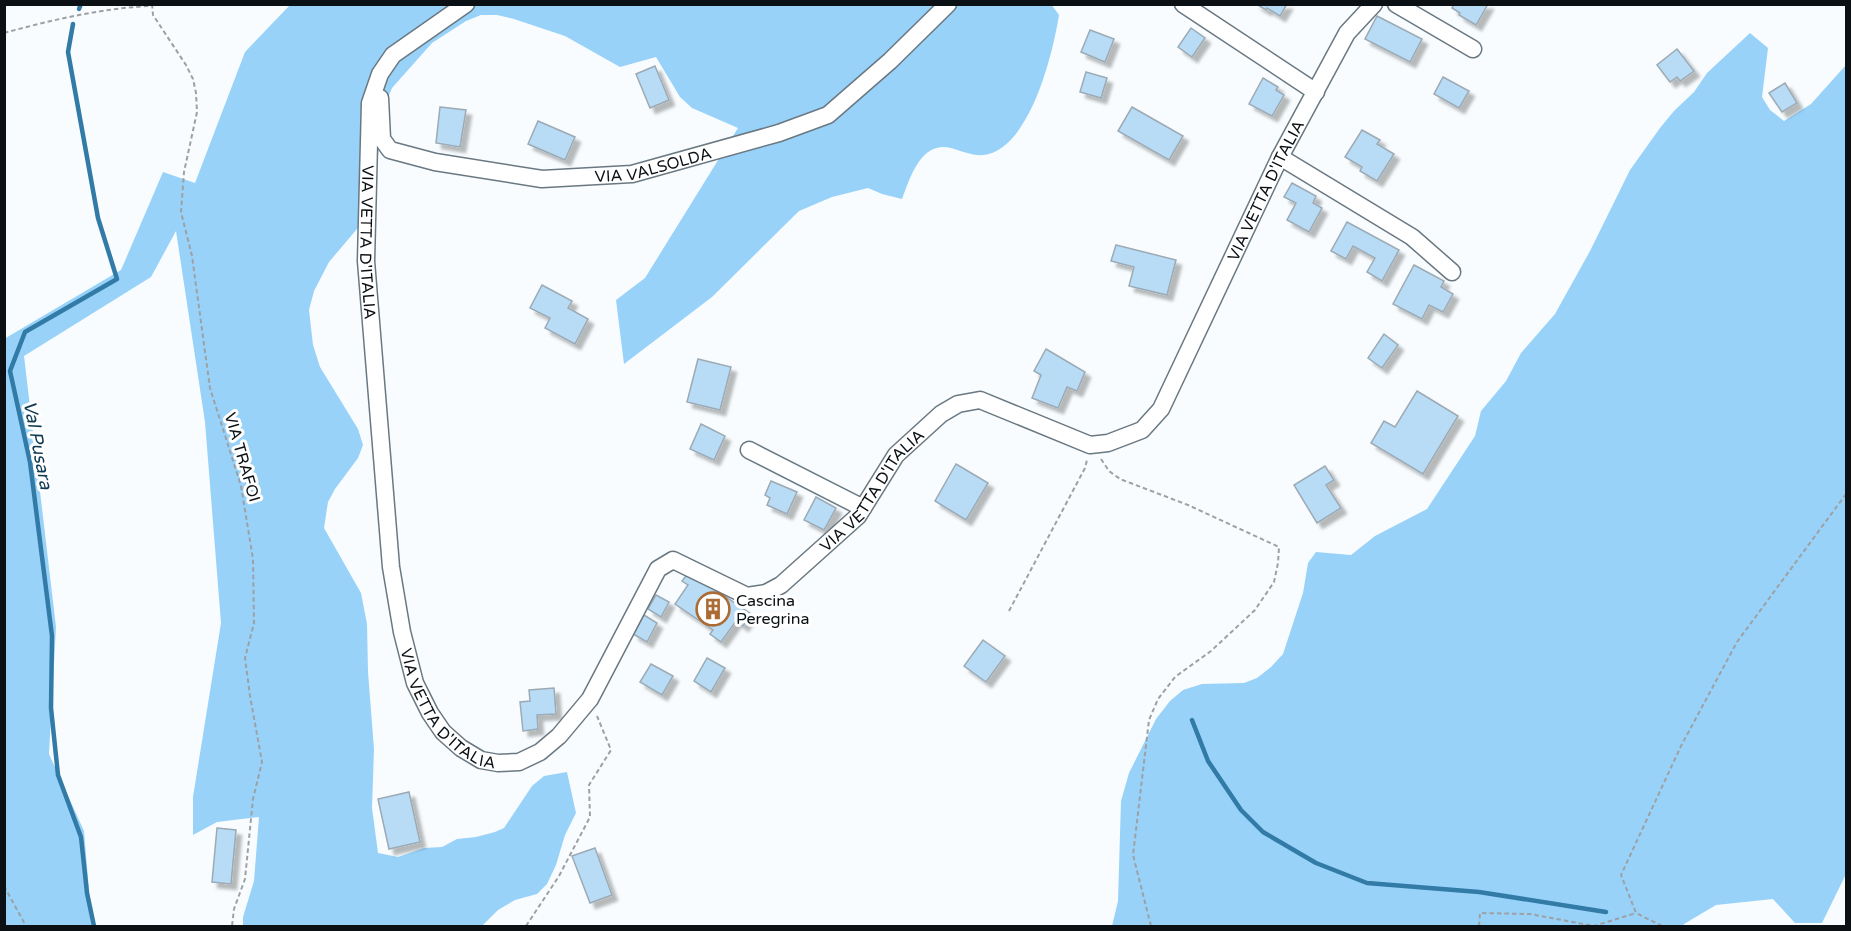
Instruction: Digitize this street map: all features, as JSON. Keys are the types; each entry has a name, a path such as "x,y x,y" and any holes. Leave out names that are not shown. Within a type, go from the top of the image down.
{"street":[{"name":"VIA VETTA D'ITALIA","path":"466,4 393,55 380,74 370,103 366,261 391,567 402,632 415,683 430,713 443,732 461,748 481,760 498,763 519,762 540,752 559,736 590,699 658,569 673,560 747,596 766,593 781,585 858,516 896,455 941,414 958,404 980,400 1090,445 1108,443 1142,430 1161,409 1280,157 1347,33 1374,4"},
{"name":"VIA VALSOLDA","path":"380,74 382,139 390,150 435,162 542,179 632,174 779,133 828,116 890,61 948,4"},
{"path":"1184,4 1316,92"},
{"path":"1396,4 1473,49"},
{"path":"1280,157 1412,237 1452,272"},
{"path":"749,450 863,508"}],"path":[{"path":"4,33 33,25 128,7 152,5"},
{"name":"VIA TRAFOI","path":"152,5 153,15 189,72 196,93 197,112 184,172 181,212 192,256 210,388 241,486 254,559 254,623 245,658 262,762 253,799 245,879 234,909 232,927"},
{"path":"1090,445 1109,471 1120,479 1188,505 1279,547 1274,582 1256,610 1211,651 1175,677 1158,699 1149,720 1133,855 1151,927"},
{"path":"1009,611 1085,468 1090,445"},
{"path":"1662,927 1636,913 1621,875 1681,746 1737,642 1846,494"},
{"path":"526,927 559,876 590,817 589,784 610,750 590,699"},
{"path":"4,886 26,927"},
{"path":"1479,927 1480,913 1530,914 1594,926 1636,913"}],"shaded area":[{"path":"1051,4 1059,15 1045,75 1026,119 1014,136 1000,149 979,155 941,147 924,155 918,163 902,199 868,188 832,197 799,211 712,297 624,364 616,300 645,278 738,128 692,108 680,97 656,57 620,67 565,36 497,15 481,15 466,21 432,43 392,88 384,107 368,216 329,262 314,291 309,310 313,345 320,367 358,429 363,445 358,458 328,502 324,528 361,593 367,624 374,749 372,808 378,853 398,857 424,848 442,847 457,839 495,832 504,828 532,786 544,776 567,772 576,813 565,835 556,865 547,884 537,894 515,900 498,910 482,926 243,926 243,917 254,881 259,817 217,822 193,835 193,797 221,623 205,422 176,231 151,277 24,356 56,627 49,754 84,831 92,926 5,926 4,339 121,270 163,172 195,183 245,52 290,5"},
{"path":"1750,33 1768,48 1762,97 1770,110 1784,121 1811,104 1846,65 1846,874 1822,923 1795,923 1773,899 1716,905 1683,926 1112,926 1118,901 1121,801 1129,773 1156,719 1170,701 1183,690 1202,684 1244,683 1257,678 1271,667 1283,654 1303,593 1308,563 1316,552 1351,555 1375,536 1427,509 1475,436 1481,411 1506,381 1521,353 1555,314 1590,251 1630,170 1660,128 1694,92 1707,73"}],"building":[{"path":"1256,4 1287,4 1280,16"},
{"path":"1454,4 1488,4 1476,25 1459,15 1460,13 1452,8"},
{"path":"1377,16 1422,39 1410,62 1365,39"},
{"path":"1191,28 1205,38 1192,57 1178,47"},
{"path":"1090,30 1114,39 1105,62 1081,52"},
{"path":"1677,49 1694,71 1680,81 1677,77 1670,82 1657,65"},
{"path":"655,66 669,100 650,108 636,74"},
{"path":"1086,72 1107,78 1101,98 1080,92"},
{"path":"1443,77 1469,91 1459,108 1434,94"},
{"path":"1263,78 1278,87 1276,90 1284,95 1272,116 1249,104"},
{"path":"1785,83 1797,103 1782,112 1769,93"},
{"path":"440,107 466,110 460,147 436,143"},
{"path":"1132,107 1183,136 1169,160 1118,131"},
{"path":"538,121 575,137 565,160 528,144"},
{"path":"1362,130 1380,140 1377,144 1394,154 1377,181 1360,171 1362,167 1345,157"},
{"path":"1292,183 1316,196 1313,203 1322,208 1309,232 1287,220 1296,203 1284,197"},
{"path":"1347,222 1399,250 1382,281 1367,272 1375,258 1353,246 1346,259 1331,251"},
{"path":"1116,245 1176,260 1167,295 1129,286 1134,267 1111,261"},
{"path":"1414,265 1444,281 1441,287 1453,294 1443,312 1429,305 1422,319 1393,304"},
{"path":"542,285 572,301 568,308 588,319 575,344 545,328 550,318 530,308"},
{"path":"1384,334 1398,345 1382,368 1368,358"},
{"path":"1046,349 1085,372 1077,391 1067,387 1058,408 1032,398 1041,375 1034,371"},
{"path":"698,359 731,367 720,410 687,402"},
{"path":"1417,391 1458,416 1423,474 1371,443 1384,421 1395,427"},
{"path":"701,424 725,436 714,460 690,449"},
{"path":"956,464 988,483 966,520 935,501"},
{"path":"1325,466 1334,480 1326,485 1341,508 1317,523 1294,485"},
{"path":"771,481 797,492 787,514 767,505 770,498 765,495"},
{"path":"816,497 836,508 824,530 804,520"},
{"name":"Cascina Peregrina","path":"689,572 751,614 743,626 736,621 721,642 710,634 713,630 675,604 688,585 682,581"},
{"path":"656,595 669,602 661,617 648,609"},
{"path":"644,615 657,623 647,642 633,634"},
{"path":"983,640 1005,656 986,682 964,666"},
{"path":"707,658 725,668 711,692 694,681"},
{"path":"651,664 673,676 662,695 640,682"},
{"path":"554,688 556,714 537,715 538,729 523,731 520,702 530,701 529,690"},
{"path":"409,792 420,842 389,849 378,799"},
{"path":"217,828 236,830 231,884 212,882"},
{"path":"595,848 612,895 590,903 572,856"}],"waterway":[{"name":"Val Pusara","path":"79,9 81,4"},
{"name":"Val Pusara","path":"73,24 68,52 98,218 117,279 25,332 10,371 30,462 52,636 51,708 58,775 81,837 87,893 94,926"},
{"path":"1192,720 1208,761 1241,810 1263,832 1316,863 1367,883 1479,892 1606,912"}],"place":[{"name":"Cascina Peregrina","path":"713,609"}]}
